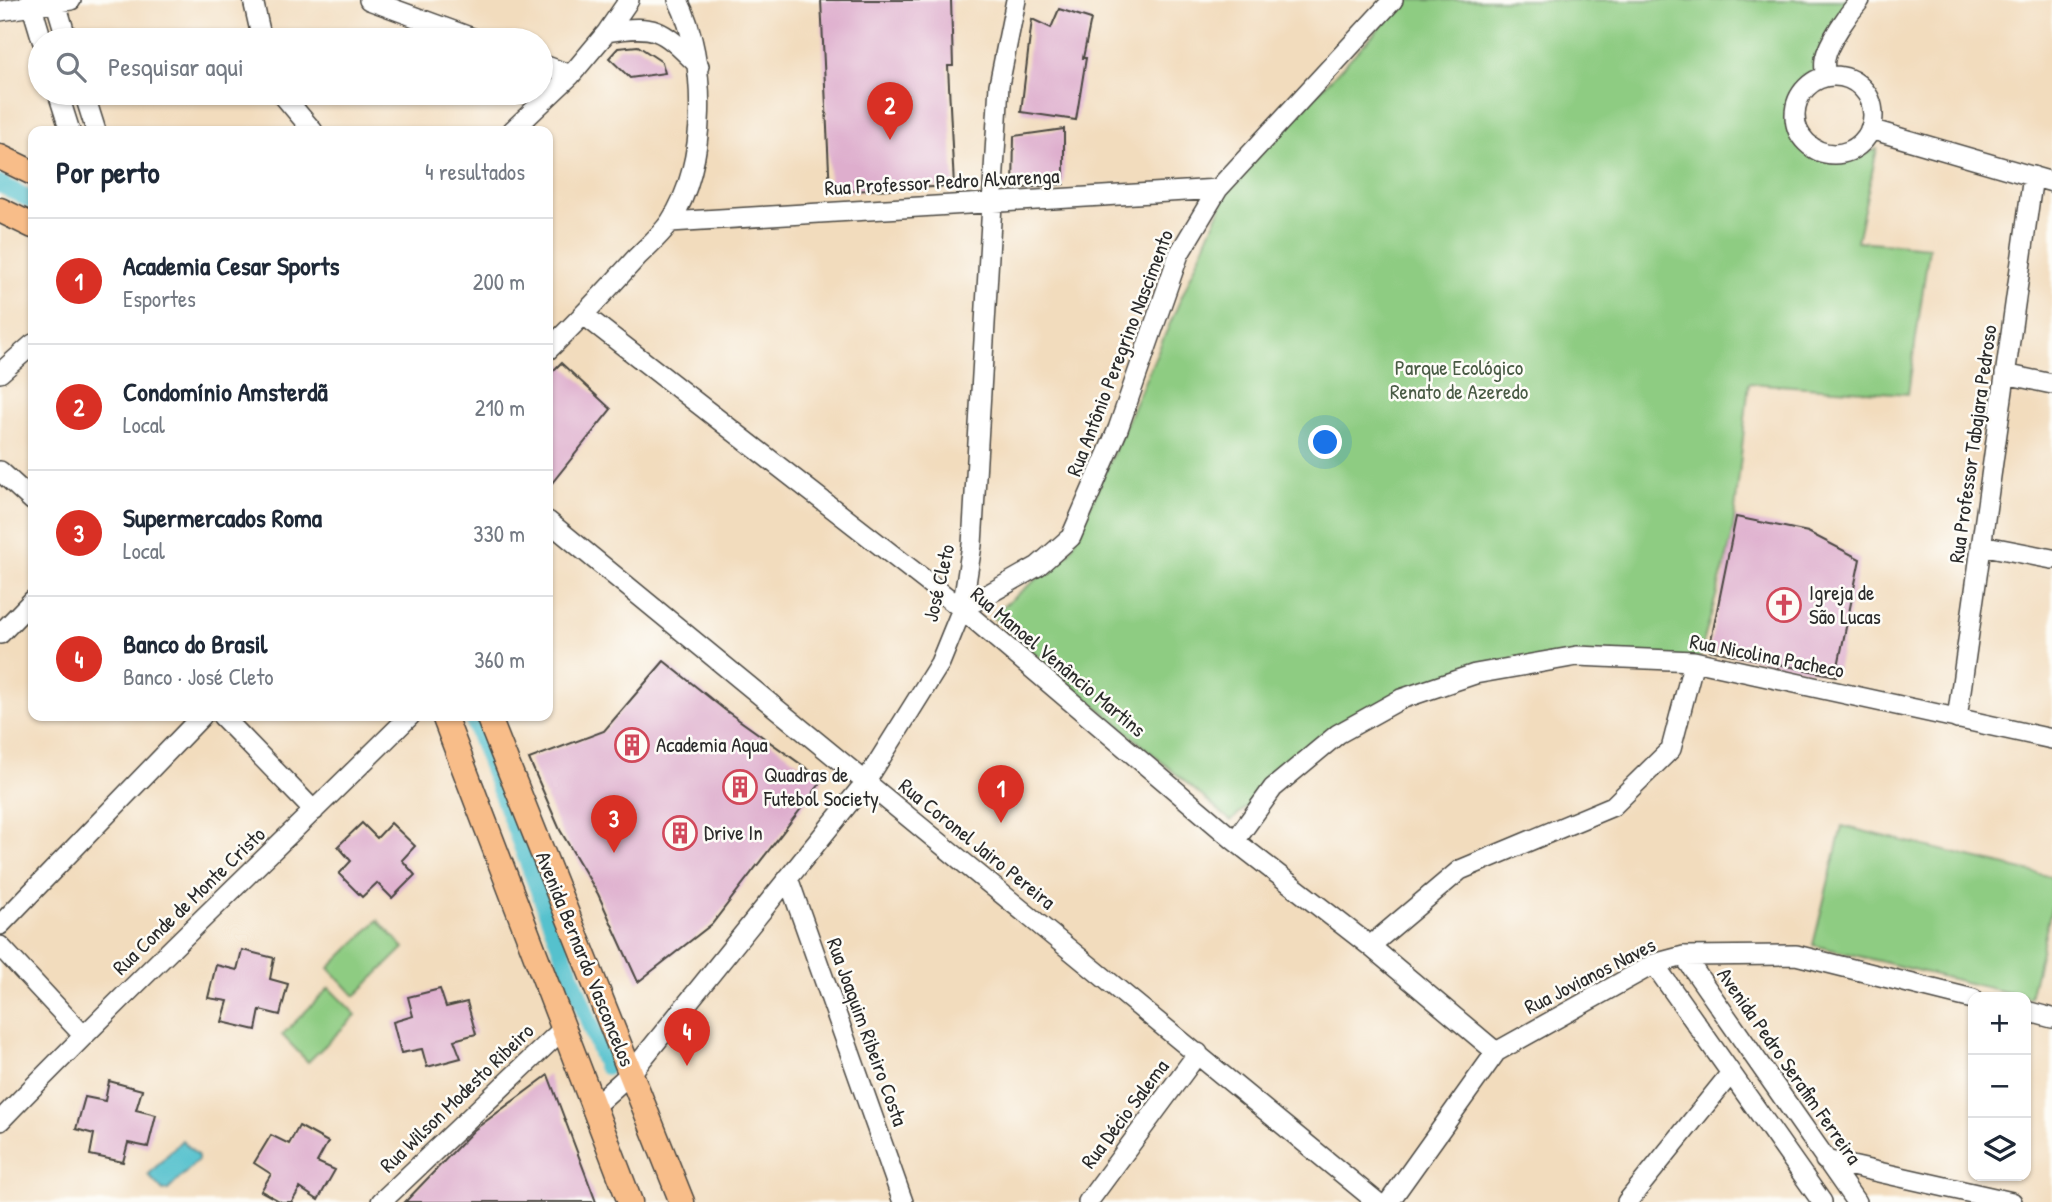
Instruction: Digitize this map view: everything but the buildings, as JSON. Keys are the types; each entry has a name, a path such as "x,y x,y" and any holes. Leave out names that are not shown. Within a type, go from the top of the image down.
{"main road":[{"path":"0,157 28,171"},
{"path":"0,210 28,224"},
{"name":"Avenida Bernardo Vasconcelos","path":"446,721 631,1202"},
{"name":"Avenida Bernardo Vasconcelos","path":"490,721 682,1202"}],"street":[{"path":"253,0 259,28"},
{"path":"369,0 445,28"},
{"path":"553,92 607,32 629,0"},
{"path":"553,345 670,222 686,189 694,157 700,110 699,66 689,22 678,0"},
{"name":"José Cleto","path":"593,1107 631,1073 865,783 940,663 962,609 972,545 999,85 1016,0"},
{"name":"Rua Antônio Peregrino Nascimento","path":"962,609 1038,566 1071,537 1118,429 1179,254 1217,189 1393,0"},
{"path":"1825,76 1825,59 1830,46 1860,0"},
{"path":"0,11 60,1 65,28"},
{"path":"31,4 38,28"},
{"path":"607,32 638,27 667,35 699,66"},
{"path":"553,68 571,75"},
{"path":"1825,76 1849,79 1867,94 1871,106 1870,129 1863,141 1852,149 1840,153 1826,153 1804,140 1797,128 1797,102 1803,90 1813,81 1825,76"},
{"path":"62,105 68,126"},
{"path":"87,105 94,126"},
{"path":"291,105 309,126"},
{"path":"517,126 539,105"},
{"path":"1870,129 2043,179"},
{"name":"Rua Professor Tabajara Pedroso","path":"1957,719 2005,374 2043,179"},
{"name":"Rua Professor Pedro Alvarenga","path":"670,222 1217,189"},
{"name":"Rua Manoel Venâncio Martins","path":"584,315 962,609 1235,841 1370,946 1496,1052"},
{"path":"0,373 28,348"},
{"path":"2005,374 2052,384"},
{"path":"0,471 28,496"},
{"name":"Rua Coronel Jairo Pereira","path":"553,525 1377,1202"},
{"path":"1981,545 2052,559"},
{"path":"0,634 28,605"},
{"name":"Rua Nicolina Pacheco","path":"1235,841 1273,788 1338,734 1401,699 1475,674 1577,656 1694,661 2052,739"},
{"path":"1370,946 1460,870 1613,806 1671,749 1694,661"},
{"path":"0,925 197,721"},
{"path":"227,721 314,811"},
{"name":"Rua Conde de Monte Cristo","path":"0,1121 83,1035 405,721"},
{"name":"Rua Joaquim Ribeiro Costa","path":"788,878 903,1202"},
{"path":"0,946 83,1035"},
{"name":"Rua Jovianos Naves","path":"1389,1202 1496,1052 1654,964 1684,956 1796,955 1968,998"},
{"name":"Avenida Pedro Serafim Ferreira","path":"1684,956 1856,1202"},
{"path":"1654,964 1822,1202"},
{"path":"2031,1013 2052,1018"},
{"name":"Rua Wilson Modesto Ribeiro","path":"381,1202 565,1027"},
{"name":"Rua Décio Salema","path":"1088,1202 1198,1053"},
{"path":"1627,1202 1731,1073"},
{"path":"1825,1160 2012,1202"}],"green space":[{"name":"Parque Ecológico Renato de Azeredo","path":"1406,0 1852,0 1829,33 1815,74 1791,95 1790,133 1813,154 1851,160 1877,149 1857,241 1929,247 1908,394 1749,383 1732,538 1699,658 1472,671 1344,719 1231,821 991,616 1070,552 1231,184"},
{"path":"1842,826 2052,877 2052,905 2031,994 2005,992 1813,945"},
{"path":"378,920 404,948 355,996 329,968"},
{"path":"329,988 356,1015 308,1062 282,1035"}],"water":[{"path":"182,1140 198,1156 198,1160 168,1190 163,1191 148,1175"}],"waterway":[{"path":"0,184 28,198"},
{"path":"474,721 606,1066"}],"place":[{"name":"Condomínio Amsterdã","path":"890,140"},
{"name":"Igreja de São Lucas","path":"1784,605"},
{"name":"Academia Aqua","path":"632,745"},
{"name":"Quadras de Futebol Society","path":"740,787"},
{"name":"Academia Cesar Sports","path":"1001,823"},
{"name":"Drive In","path":"680,833"},
{"name":"Supermercados Roma","path":"614,853"},
{"name":"Banco do Brasil","path":"687,1066"}]}
